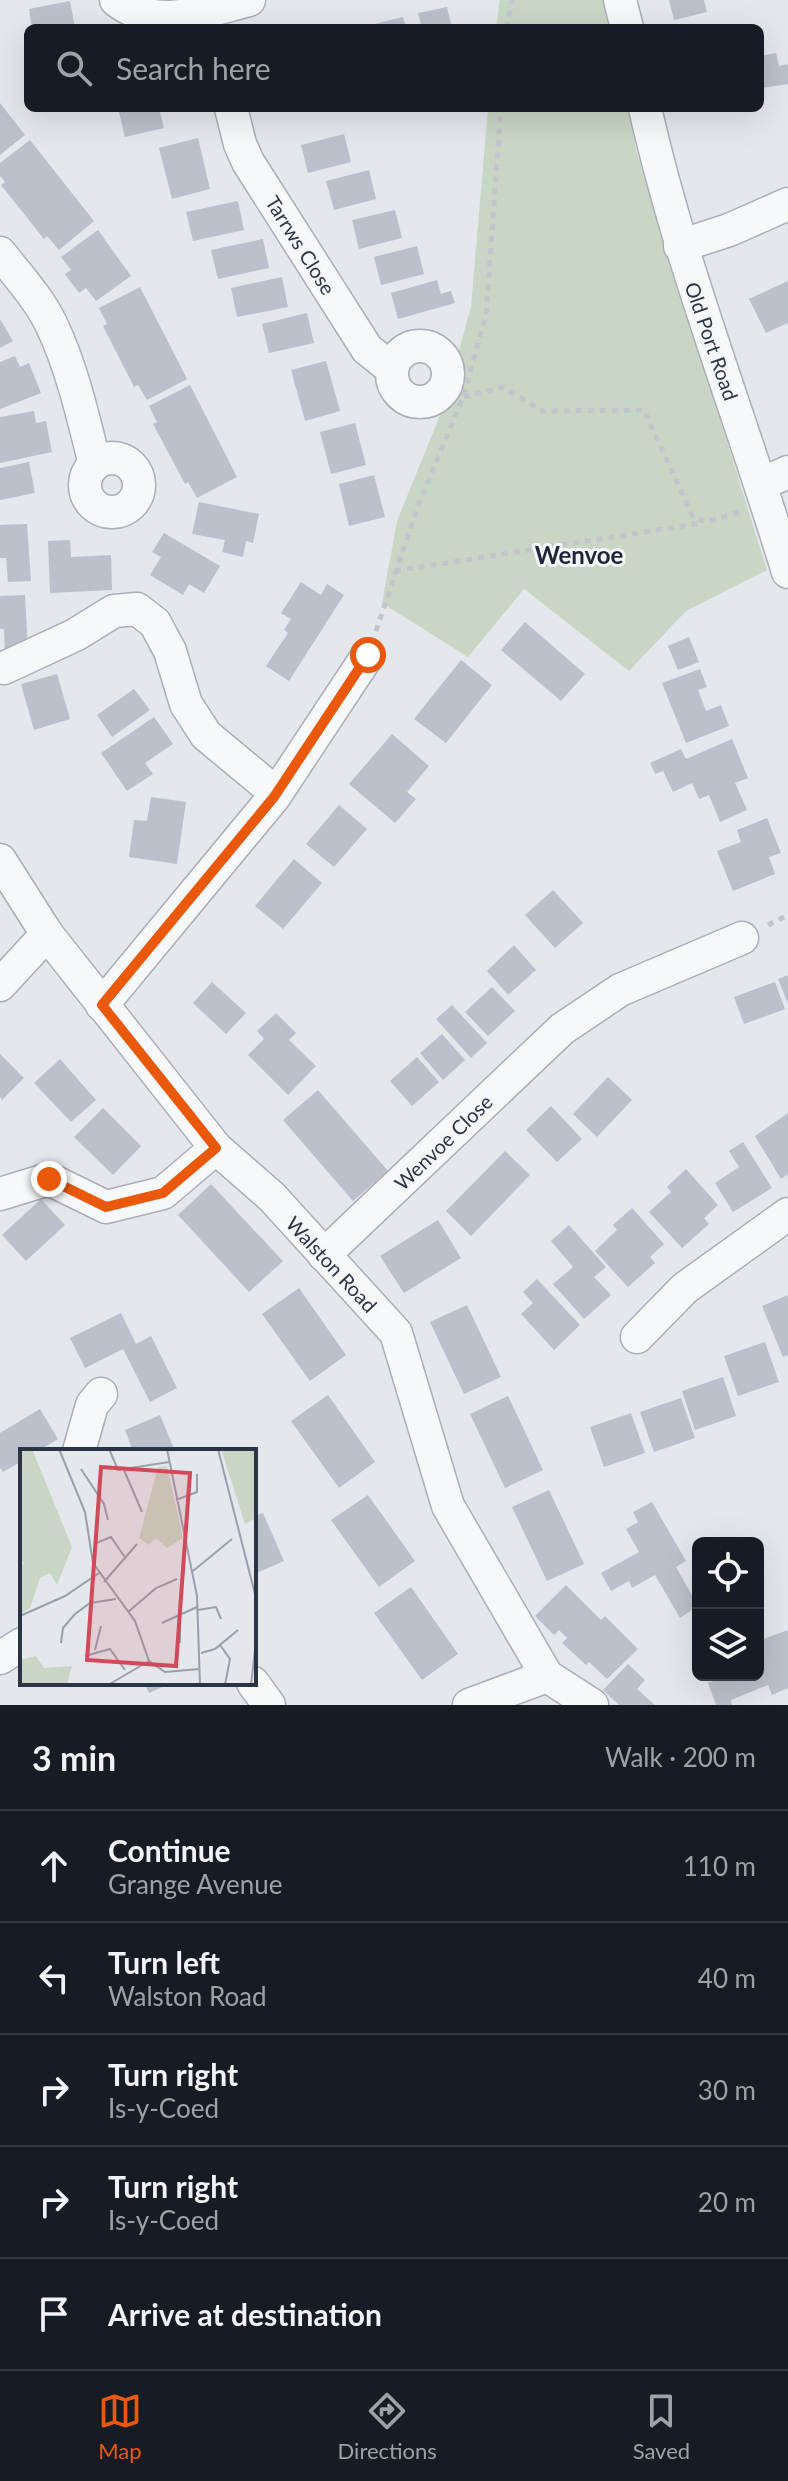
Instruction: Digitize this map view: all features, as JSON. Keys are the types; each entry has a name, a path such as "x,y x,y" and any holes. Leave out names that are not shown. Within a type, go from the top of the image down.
{"street":[{"path":"116,0 132,11 150,17 210,19 249,0"},
{"path":"620,0 626,24"},
{"name":"Tarrws Close","path":"232,112 248,162 367,349 392,369 401,353 416,346 434,349 446,362 455,388"},
{"name":"Old Port Road","path":"646,112 680,246 774,478 788,572"},
{"path":"680,246 729,230 788,204"},
{"path":"0,253 52,326 69,367 95,464"},
{"path":"4,668 75,635 114,611 137,609 155,623 160,632 170,651 186,704 206,735 276,793"},
{"path":"102,1005 224,861 276,793 368,655"},
{"name":"Walston Road","path":"0,860 47,934 216,1148 272,1197 396,1333 448,1506 547,1676 592,1705"},
{"path":"0,985 47,934"},
{"name":"Wenvoe Close","path":"324,1255 562,1029 620,990 742,938"},
{"path":"0,1194 49,1179 106,1207 163,1193 216,1148"},
{"path":"637,1337 685,1288 787,1218"},
{"path":"80,1449 92,1405 101,1394"},
{"path":"0,1658 20,1645"},
{"path":"469,1705 547,1676"},
{"path":"254,1685 269,1705"}],"path":[{"path":"508,24 512,0"},
{"path":"368,655 455,388 486,315 501,112"},
{"path":"455,388 503,387 543,411 644,410 693,517 706,522"},
{"path":"395,571 706,522 742,511"}],"green space":[{"path":"500,0 605,0 612,24 497,24"},
{"path":"488,112 629,112 636,150 767,570 686,611 629,671 524,589 468,657 382,603 397,521 443,408 471,307"}],"building":[{"path":"669,0 704,0 707,12 674,20"},
{"path":"70,1 74,24 31,24 29,9"},
{"path":"447,7 451,24 421,24 418,13"},
{"path":"403,17 405,24 375,24"},
{"path":"776,53 779,66 788,64 788,84 764,88 764,55"},
{"path":"0,103 25,135 0,155"},
{"path":"119,112 160,112 164,128 125,137"},
{"path":"344,134 351,162 308,173 301,145"},
{"path":"198,138 210,189 172,199 159,148"},
{"path":"30,140 94,221 59,250 47,236 44,239 1,185 5,182 0,176 0,163"},
{"path":"369,170 376,199 334,210 326,181"},
{"path":"238,201 244,230 193,241 186,212"},
{"path":"395,210 402,238 359,249 352,220"},
{"path":"98,230 131,276 96,301 86,288 79,293 65,274 71,270 61,257"},
{"path":"263,239 269,268 218,279 211,250"},
{"path":"417,246 424,274 381,285 374,257"},
{"path":"282,277 288,307 237,317 231,288"},
{"path":"437,280 441,294 451,291 455,303 398,319 391,293"},
{"path":"788,281 788,323 766,333 749,299"},
{"path":"140,287 187,379 147,400 138,385 134,387 103,326 107,324 99,308"},
{"path":"307,313 314,343 269,353 262,324"},
{"path":"0,319 13,341 0,348"},
{"path":"15,356 20,367 29,363 41,393 0,409 0,362"},
{"path":"326,361 340,411 305,421 291,370"},
{"path":"190,385 237,477 197,498 188,482 185,484 153,424 157,422 149,406"},
{"path":"34,411 36,423 46,421 52,452 0,463 0,417"},
{"path":"355,423 366,465 331,474 320,432"},
{"path":"29,462 35,493 0,500 0,468"},
{"path":"374,475 385,517 349,526 339,484"},
{"path":"199,502 259,514 253,543 246,541 243,557 222,552 225,540 192,534"},
{"path":"27,524 31,581 8,582 6,558 0,558 0,525"},
{"path":"164,533 220,566 204,593 189,584 183,595 150,575 161,557 152,552"},
{"path":"70,540 71,557 111,555 112,590 50,593 48,541"},
{"path":"301,582 321,595 327,584 344,595 289,681 266,666 288,633 284,630 291,619 281,613"},
{"path":"25,595 28,652 5,653 4,629 0,629 0,596"},
{"path":"525,622 585,674 561,701 501,650"},
{"path":"689,637 699,662 678,670 668,646"},
{"path":"461,660 492,685 446,743 414,719"},
{"path":"700,669 707,687 698,690 706,711 721,705 729,726 686,743 662,683"},
{"path":"57,674 70,719 34,730 21,684"},
{"path":"134,689 150,710 112,737 97,715"},
{"path":"154,717 173,744 145,763 153,774 127,791 101,753"},
{"path":"392,734 429,766 407,792 416,799 395,823 349,784"},
{"path":"732,739 748,778 735,783 747,810 720,822 709,795 699,799 692,783 673,792 663,771 655,774 650,763 681,749 686,759"},
{"path":"151,797 186,802 177,864 129,857 134,820 147,821"},
{"path":"339,805 367,829 334,867 306,844"},
{"path":"767,818 781,853 769,857 775,874 733,891 717,851 741,842 737,830"},
{"path":"294,859 322,883 283,929 255,906"},
{"path":"553,890 583,923 555,948 525,915"},
{"path":"514,945 536,970 508,995 487,971"},
{"path":"788,975 788,1004 778,979"},
{"path":"212,982 246,1013 226,1034 193,1003"},
{"path":"775,982 785,1009 744,1024 734,997"},
{"path":"492,987 515,1011 488,1036 465,1012"},
{"path":"452,1005 487,1043 471,1058 436,1019"},
{"path":"276,1013 296,1033 289,1040 316,1066 288,1095 248,1055 264,1039 257,1031"},
{"path":"442,1034 465,1060 443,1080 420,1053"},
{"path":"0,1054 24,1078 2,1100 0,1097"},
{"path":"417,1057 439,1082 412,1106 390,1081"},
{"path":"60,1059 96,1100 71,1122 34,1083"},
{"path":"608,1077 632,1100 597,1137 573,1114"},
{"path":"318,1090 388,1171 353,1201 283,1120"},
{"path":"551,1106 582,1139 557,1162 526,1130"},
{"path":"103,1108 141,1146 113,1175 74,1137"},
{"path":"788,1113 788,1174 781,1179 755,1136"},
{"path":"743,1142 772,1188 733,1212 715,1183 739,1167 729,1151"},
{"path":"505,1151 530,1175 471,1236 446,1211"},
{"path":"686,1169 718,1205 704,1218 709,1224 682,1248 649,1212 671,1192 667,1187"},
{"path":"211,1184 283,1261 249,1292 178,1215"},
{"path":"41,1199 65,1225 26,1261 2,1235"},
{"path":"632,1208 664,1244 650,1257 655,1263 628,1287 595,1251 617,1230 613,1225"},
{"path":"438,1220 461,1258 404,1293 380,1256"},
{"path":"569,1225 606,1267 594,1277 611,1295 584,1319 553,1284 573,1267 551,1241"},
{"path":"537,1279 580,1325 554,1350 521,1314 533,1303 523,1292"},
{"path":"299,1288 346,1355 310,1381 262,1314"},
{"path":"788,1295 788,1355 783,1357 762,1306"},
{"path":"467,1305 501,1377 464,1394 430,1322"},
{"path":"121,1313 136,1344 151,1336 177,1388 150,1402 123,1349 85,1368 70,1338"},
{"path":"765,1342 779,1382 738,1396 724,1356"},
{"path":"723,1377 736,1416 695,1430 682,1391"},
{"path":"328,1395 375,1462 339,1488 291,1421"},
{"path":"508,1396 543,1470 505,1488 470,1414"},
{"path":"681,1398 695,1438 654,1452 640,1412"},
{"path":"40,1409 58,1439 41,1449 20,1449 20,1462 3,1472 0,1468 0,1433"},
{"path":"631,1413 645,1453 604,1467 590,1427"},
{"path":"160,1415 174,1449 132,1449 125,1430"},
{"path":"549,1490 584,1564 547,1581 512,1507"},
{"path":"368,1495 415,1561 379,1587 331,1520"},
{"path":"652,1502 686,1561 676,1567 692,1595 692,1610 680,1618 655,1575 632,1588 629,1581 611,1591 601,1573 639,1552 626,1529 638,1522 633,1512"},
{"path":"263,1513 284,1561 256,1573 256,1515"},
{"path":"566,1585 601,1620 605,1616 638,1649 607,1679 562,1643 567,1638 559,1630 554,1635 535,1616"},
{"path":"411,1587 458,1654 422,1680 374,1613"},
{"path":"788,1630 788,1688 772,1695 768,1685 731,1700 732,1705 716,1705 708,1683 764,1681 764,1639"},
{"path":"628,1664 645,1680 637,1689 655,1705 619,1705 603,1690"},
{"path":"145,1685 167,1685 149,1693"}],"district":[{"name":"Wenvoe","path":"579,554"}],"route":[{"path":"49,1179 106,1207 163,1193 216,1148 102,1005 274,797 368,655"}]}
